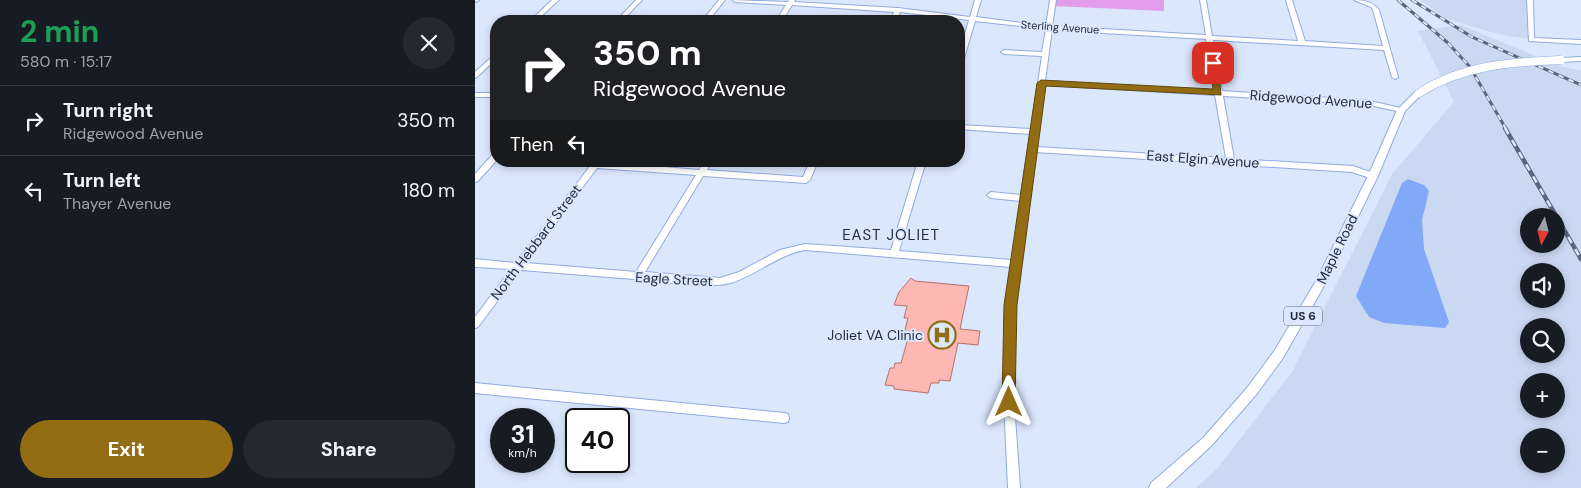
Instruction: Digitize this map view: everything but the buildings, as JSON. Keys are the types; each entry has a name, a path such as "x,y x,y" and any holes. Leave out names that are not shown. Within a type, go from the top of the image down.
{"main road":[{"name":"US 6","path":"1401,110 1419,93 1441,79 1479,67 1500,63 1581,59"},
{"name":"Maple Road","path":"1156,488 1207,442 1251,392 1279,354 1320,284 1373,176 1401,110"}],"street":[{"path":"540,15 556,0"},
{"path":"625,15 639,0"},
{"path":"710,15 722,0"},
{"name":"Sterling Avenue","path":"735,0 791,2 944,15"},
{"path":"965,43 978,0"},
{"path":"1014,488 1010,438 1010,305 1053,0"},
{"path":"1203,0 1230,161"},
{"path":"1289,0 1302,42"},
{"path":"1357,0 1373,6 1382,29 1385,48 1395,77"},
{"path":"1530,0 1531,40 1581,42"},
{"path":"783,15 791,2"},
{"path":"896,15 898,10"},
{"name":"Sterling Avenue","path":"965,17 1050,28 1385,48"},
{"path":"1004,52 1046,54"},
{"path":"475,76 490,62"},
{"name":"Ridgewood Avenue","path":"1041,83 1365,102 1401,110"},
{"path":"475,95 490,96"},
{"path":"965,127 1034,132"},
{"name":"East Elgin Avenue","path":"1032,149 1353,169 1373,176"},
{"path":"475,179 490,163"},
{"name":"North Hebbard Street","path":"475,324 593,167"},
{"path":"638,167 806,180 811,167"},
{"path":"638,277 704,167"},
{"path":"894,254 920,167"},
{"path":"991,195 1026,198"},
{"name":"Eagle Street","path":"475,264 720,282 748,273 782,252 795,248 1015,264"},
{"path":"475,388 784,418"}],"shaded area":[{"path":"1055,0 1164,0 1164,11 1054,6"},
{"path":"1420,0 1529,0 1529,39 1497,34 1447,19"},
{"path":"1461,25 1562,67 1581,70 1581,488 1196,488 1216,470 1292,372 1392,174 1454,102 1418,31"}],"water":[{"path":"1408,179 1424,185 1429,191 1422,220 1424,249 1449,322 1445,328 1384,323 1369,317 1356,296 1402,183"}],"railway":[{"path":"1398,0 1448,43 1470,67 1506,129"},
{"path":"1412,0 1472,37 1581,85"},
{"path":"1505,128 1581,259"}],"place":[{"name":"Joliet VA Clinic","path":"942,335"}],"district":[{"name":"EAST JOLIET","path":"891,235"}],"route":[{"path":"1009,402 1010,305 1041,83 1218,93 1213,63"}]}
